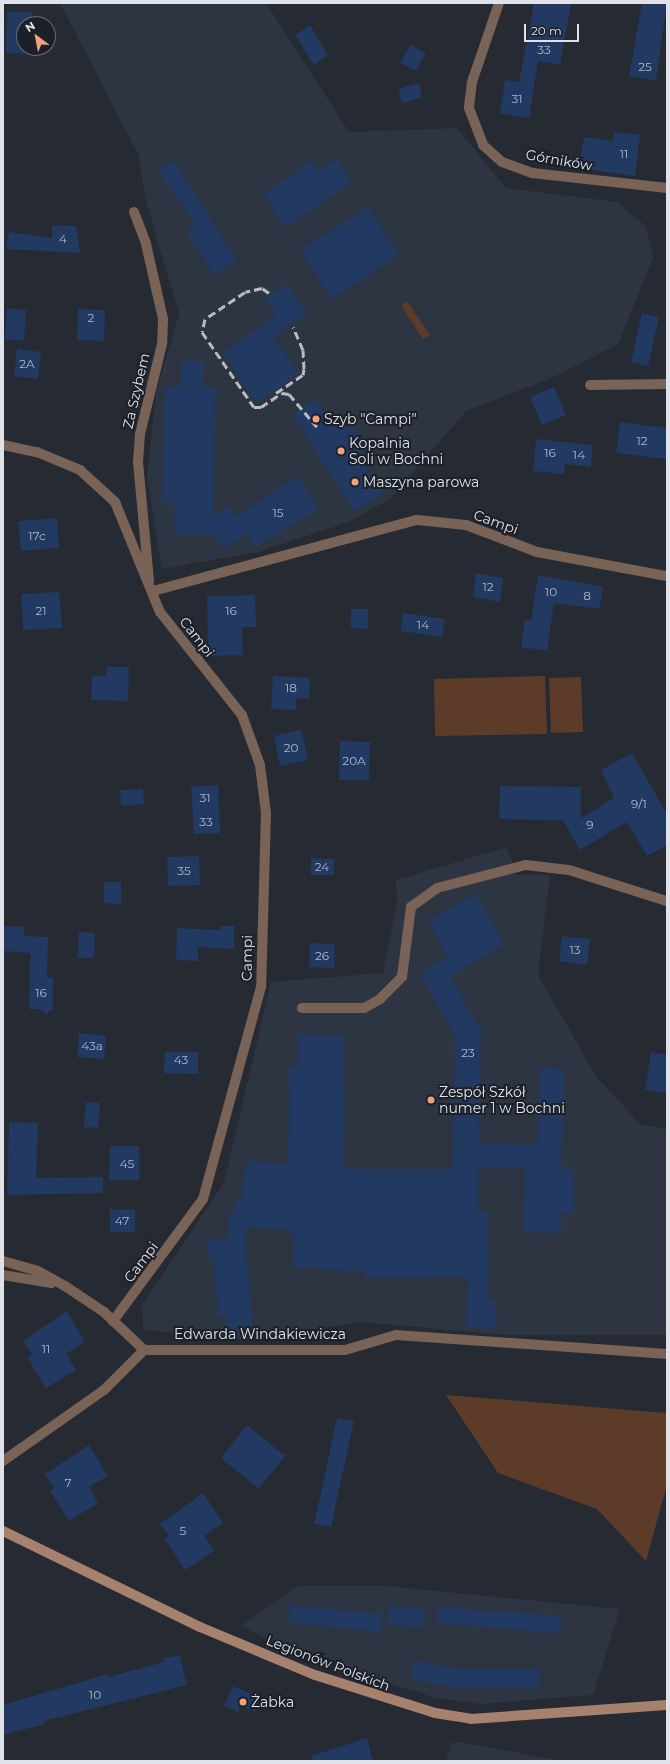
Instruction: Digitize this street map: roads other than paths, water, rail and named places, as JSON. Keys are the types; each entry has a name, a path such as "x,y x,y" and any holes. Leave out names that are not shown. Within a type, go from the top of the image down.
{"street":[{"name":"Górników","path":"499,3 472,82 469,108 483,146 502,162 532,173 667,188"},
{"name":"Za Szybem","path":"134,212 146,244 163,319 162,344 140,434 138,462 149,580"},
{"path":"590,385 667,384"},
{"name":"Campi","path":"3,445 37,452 80,470 100,485 115,502 149,580 160,612 242,715 260,765 266,813 261,987 203,1199 113,1321"},
{"name":"Campi","path":"153,591 417,520 466,525 537,552 667,576"},
{"path":"302,1008 364,1008 380,999 402,977 411,907 437,888 526,865 569,870 667,901"},
{"path":"3,1261 38,1271 65,1286 113,1321 144,1350 104,1390 3,1461"},
{"path":"3,1275 65,1286"},
{"name":"Edwarda Windakiewicza","path":"144,1350 345,1350 396,1335 667,1354"},
{"name":"Legionów Polskich","path":"3,1531 229,1639 322,1678 435,1714 471,1719 667,1705"}],"railway":[{"path":"269,293 262,288 245,292 205,319 202,332 254,407 261,407 282,393 289,394 317,427"},
{"path":"276,393 303,375 303,350 293,327"}],"place":[{"name":"Szyb \"Campi\"","path":"316,419"},
{"name":"Kopalnia Soli w Bochni","path":"341,451"},
{"name":"Maszyna parowa","path":"355,482"},
{"name":"Zespół Szkół numer 1 w Bochni","path":"431,1100"},
{"name":"Żabka","path":"243,1702"}]}
